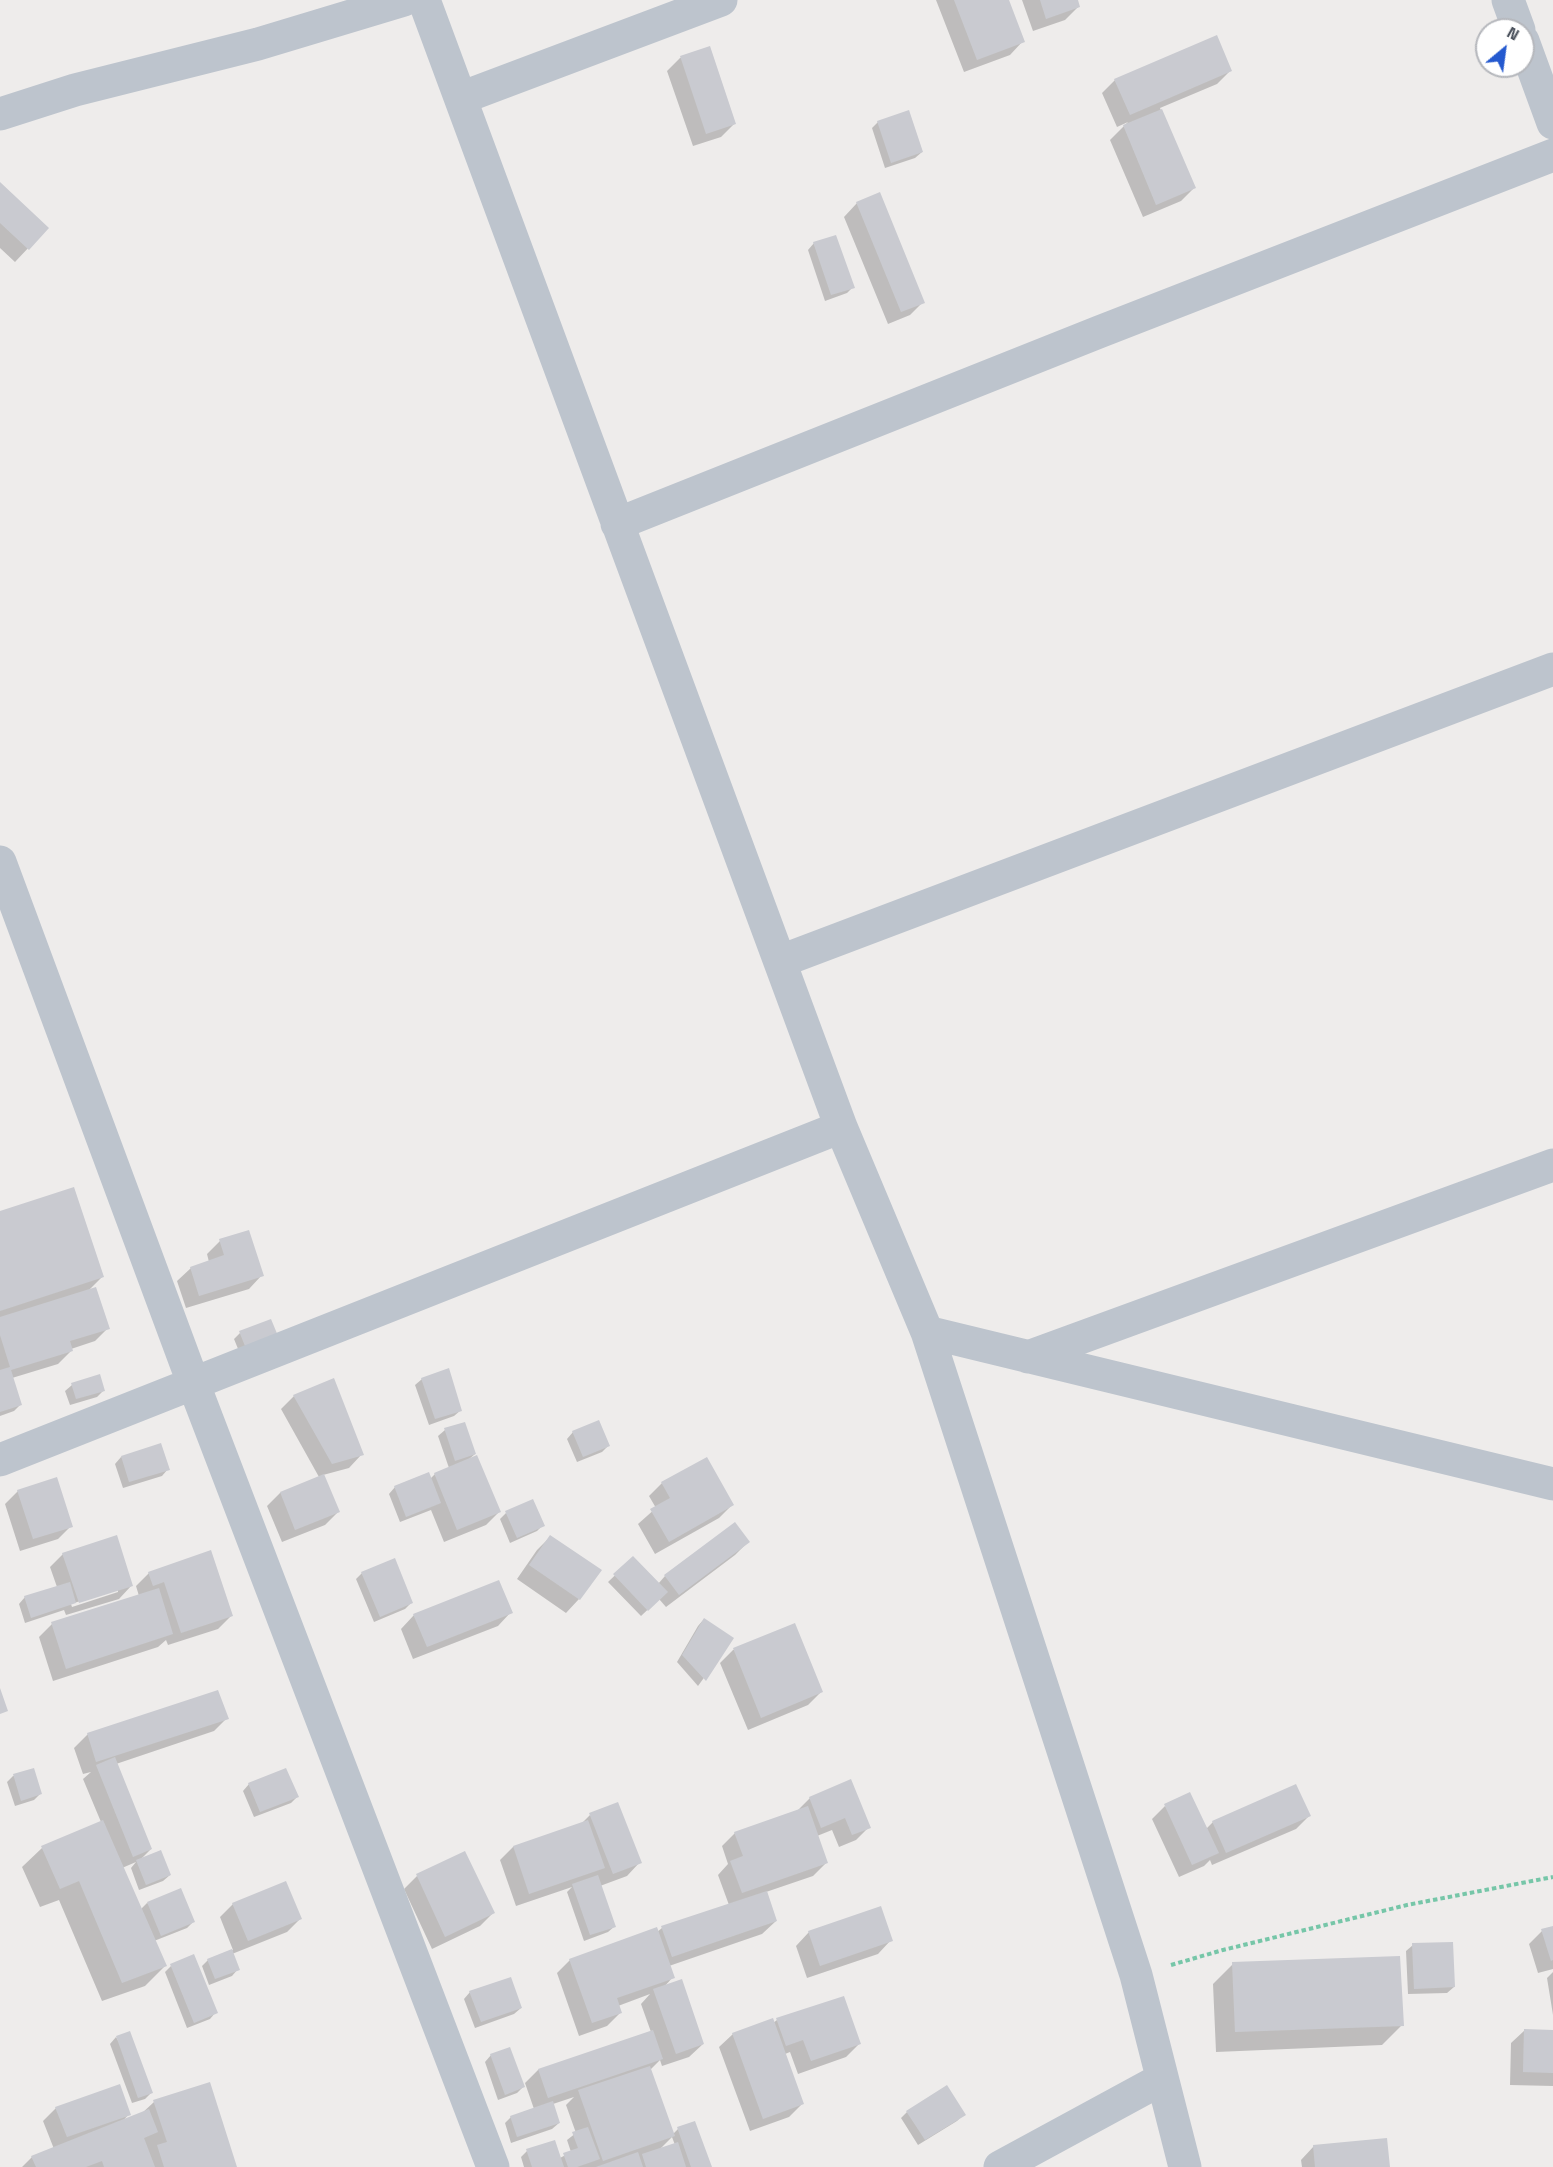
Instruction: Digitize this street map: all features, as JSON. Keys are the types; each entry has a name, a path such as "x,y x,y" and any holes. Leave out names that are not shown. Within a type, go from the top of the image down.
{"street":[{"path":"0,114 75,90 258,44 404,0"},
{"path":"424,0 841,1127 927,1332 1136,1975 1185,2167"},
{"path":"461,98 721,0"},
{"path":"1508,0 1515,18"},
{"path":"1535,74 1553,123"},
{"path":"617,524 1099,332 1553,155"},
{"path":"781,961 1553,669"},
{"path":"0,862 194,1384 493,2167"},
{"path":"0,1460 841,1127"},
{"path":"1028,1357 1553,1165"},
{"path":"927,1332 1553,1484"},
{"path":"1000,2167 1162,2079"}],"path":[{"path":"1136,1975 1223,1950 1407,1905 1553,1877"}],"building":[{"path":"954,0 1009,0 1025,42 977,60"},
{"path":"1040,0 1078,0 1080,7 1046,19"},
{"path":"1217,35 1232,71 1130,115 1114,79"},
{"path":"710,46 736,124 706,134 680,56"},
{"path":"1162,109 1196,188 1156,205 1123,125"},
{"path":"909,110 923,152 891,163 877,121"},
{"path":"0,182 49,228 29,250 0,223"},
{"path":"880,192 925,303 901,312 856,202"},
{"path":"836,235 855,288 831,295 813,242"},
{"path":"74,1187 104,1277 0,1311 0,1211"},
{"path":"249,1230 264,1276 199,1296 190,1267 224,1255 219,1239"},
{"path":"96,1287 110,1329 70,1341 73,1351 11,1370 22,1405 0,1412 0,1370 10,1367 0,1335 0,1317"},
{"path":"271,1319 283,1348 251,1361 239,1331"},
{"path":"449,1368 462,1411 435,1419 421,1378"},
{"path":"100,1374 105,1391 76,1399 71,1383"},
{"path":"334,1378 364,1455 332,1464 293,1395"},
{"path":"599,1420 610,1446 583,1457 572,1431"},
{"path":"465,1422 476,1454 455,1461 444,1428"},
{"path":"161,1443 170,1470 129,1482 121,1456"},
{"path":"477,1455 501,1512 457,1530 434,1473"},
{"path":"707,1457 734,1505 669,1542 650,1509 670,1498 661,1482"},
{"path":"429,1472 441,1503 406,1517 394,1486"},
{"path":"324,1474 340,1512 295,1530 280,1492"},
{"path":"57,1477 73,1527 33,1539 17,1490"},
{"path":"533,1499 545,1526 517,1538 505,1511"},
{"path":"735,1522 750,1542 679,1595 664,1575"},
{"path":"117,1535 133,1586 79,1603 62,1553"},
{"path":"550,1535 602,1570 580,1600 529,1565"},
{"path":"211,1550 233,1616 181,1633 164,1582 153,1586 148,1572"},
{"path":"633,1556 668,1592 648,1611 613,1574"},
{"path":"395,1558 413,1603 380,1617 361,1572"},
{"path":"499,1580 513,1613 427,1647 413,1614"},
{"path":"70,1582 76,1603 31,1618 24,1596"},
{"path":"159,1588 173,1634 66,1669 51,1622"},
{"path":"704,1618 734,1638 706,1681 682,1655"},
{"path":"795,1623 823,1692 761,1718 733,1648"},
{"path":"0,1688 8,1711 0,1714"},
{"path":"218,1690 229,1719 96,1762 87,1733"},
{"path":"115,1757 152,1849 133,1857 96,1765"},
{"path":"34,1768 42,1794 21,1801 13,1774"},
{"path":"286,1768 299,1797 260,1812 248,1783"},
{"path":"851,1779 871,1828 852,1835 845,1818 821,1828 809,1797"},
{"path":"1296,1784 1311,1816 1226,1853 1212,1821"},
{"path":"1190,1792 1219,1853 1192,1865 1164,1804"},
{"path":"618,1802 642,1863 613,1874 589,1813"},
{"path":"808,1806 828,1863 742,1893 730,1861 743,1856 734,1832"},
{"path":"103,1820 167,1966 122,1983 79,1881 60,1889 41,1846"},
{"path":"588,1820 605,1868 529,1894 513,1846"},
{"path":"161,1850 171,1875 146,1885 136,1860"},
{"path":"465,1851 495,1913 445,1937 416,1874"},
{"path":"598,1875 616,1927 590,1935 572,1884"},
{"path":"286,1881 302,1919 248,1941 232,1903"},
{"path":"181,1888 195,1922 161,1936 147,1902"},
{"path":"767,1891 777,1921 672,1957 661,1926"},
{"path":"881,1906 893,1941 820,1966 808,1931"},
{"path":"1553,1926 1553,1960 1551,1961 1541,1929"},
{"path":"657,1927 675,1978 617,1998 622,2013 592,2023 569,1959"},
{"path":"1453,1942 1455,1987 1414,1989 1412,1943"},
{"path":"232,1949 240,1970 215,1979 207,1959"},
{"path":"194,1954 218,2013 194,2023 170,1964"},
{"path":"1400,1956 1404,2026 1235,2032 1232,1962"},
{"path":"511,1977 522,2008 481,2022 469,1991"},
{"path":"682,1979 704,2044 676,2054 653,1989"},
{"path":"844,1996 861,2044 811,2061 803,2040 786,2046 776,2018"},
{"path":"773,2018 804,2104 763,2119 732,2033"},
{"path":"1524,2029 1553,2030 1553,2073 1523,2072"},
{"path":"653,2030 663,2059 548,2098 538,2069"},
{"path":"130,2031 153,2093 138,2098 116,2036"},
{"path":"510,2047 525,2087 505,2095 490,2054"},
{"path":"650,2066 675,2136 603,2161 578,2090"},
{"path":"210,2082 237,2167 164,2167 157,2145 167,2142 153,2100"},
{"path":"120,2084 131,2115 67,2137 55,2107"},
{"path":"947,2085 966,2115 925,2140 906,2111"},
{"path":"553,2101 560,2123 517,2137 510,2116"},
{"path":"149,2109 158,2132 144,2138 155,2167 104,2167 102,2161 86,2167 36,2167 31,2156"},
{"path":"695,2121 712,2167 691,2167 677,2127"},
{"path":"588,2127 600,2159 577,2167 568,2167 563,2153 578,2148 572,2132"},
{"path":"1387,2138 1390,2167 1315,2167 1313,2145"},
{"path":"555,2140 564,2167 532,2167 526,2149"},
{"path":"678,2142 686,2167 646,2167 642,2154"},
{"path":"638,2152 643,2167 596,2167"}]}
